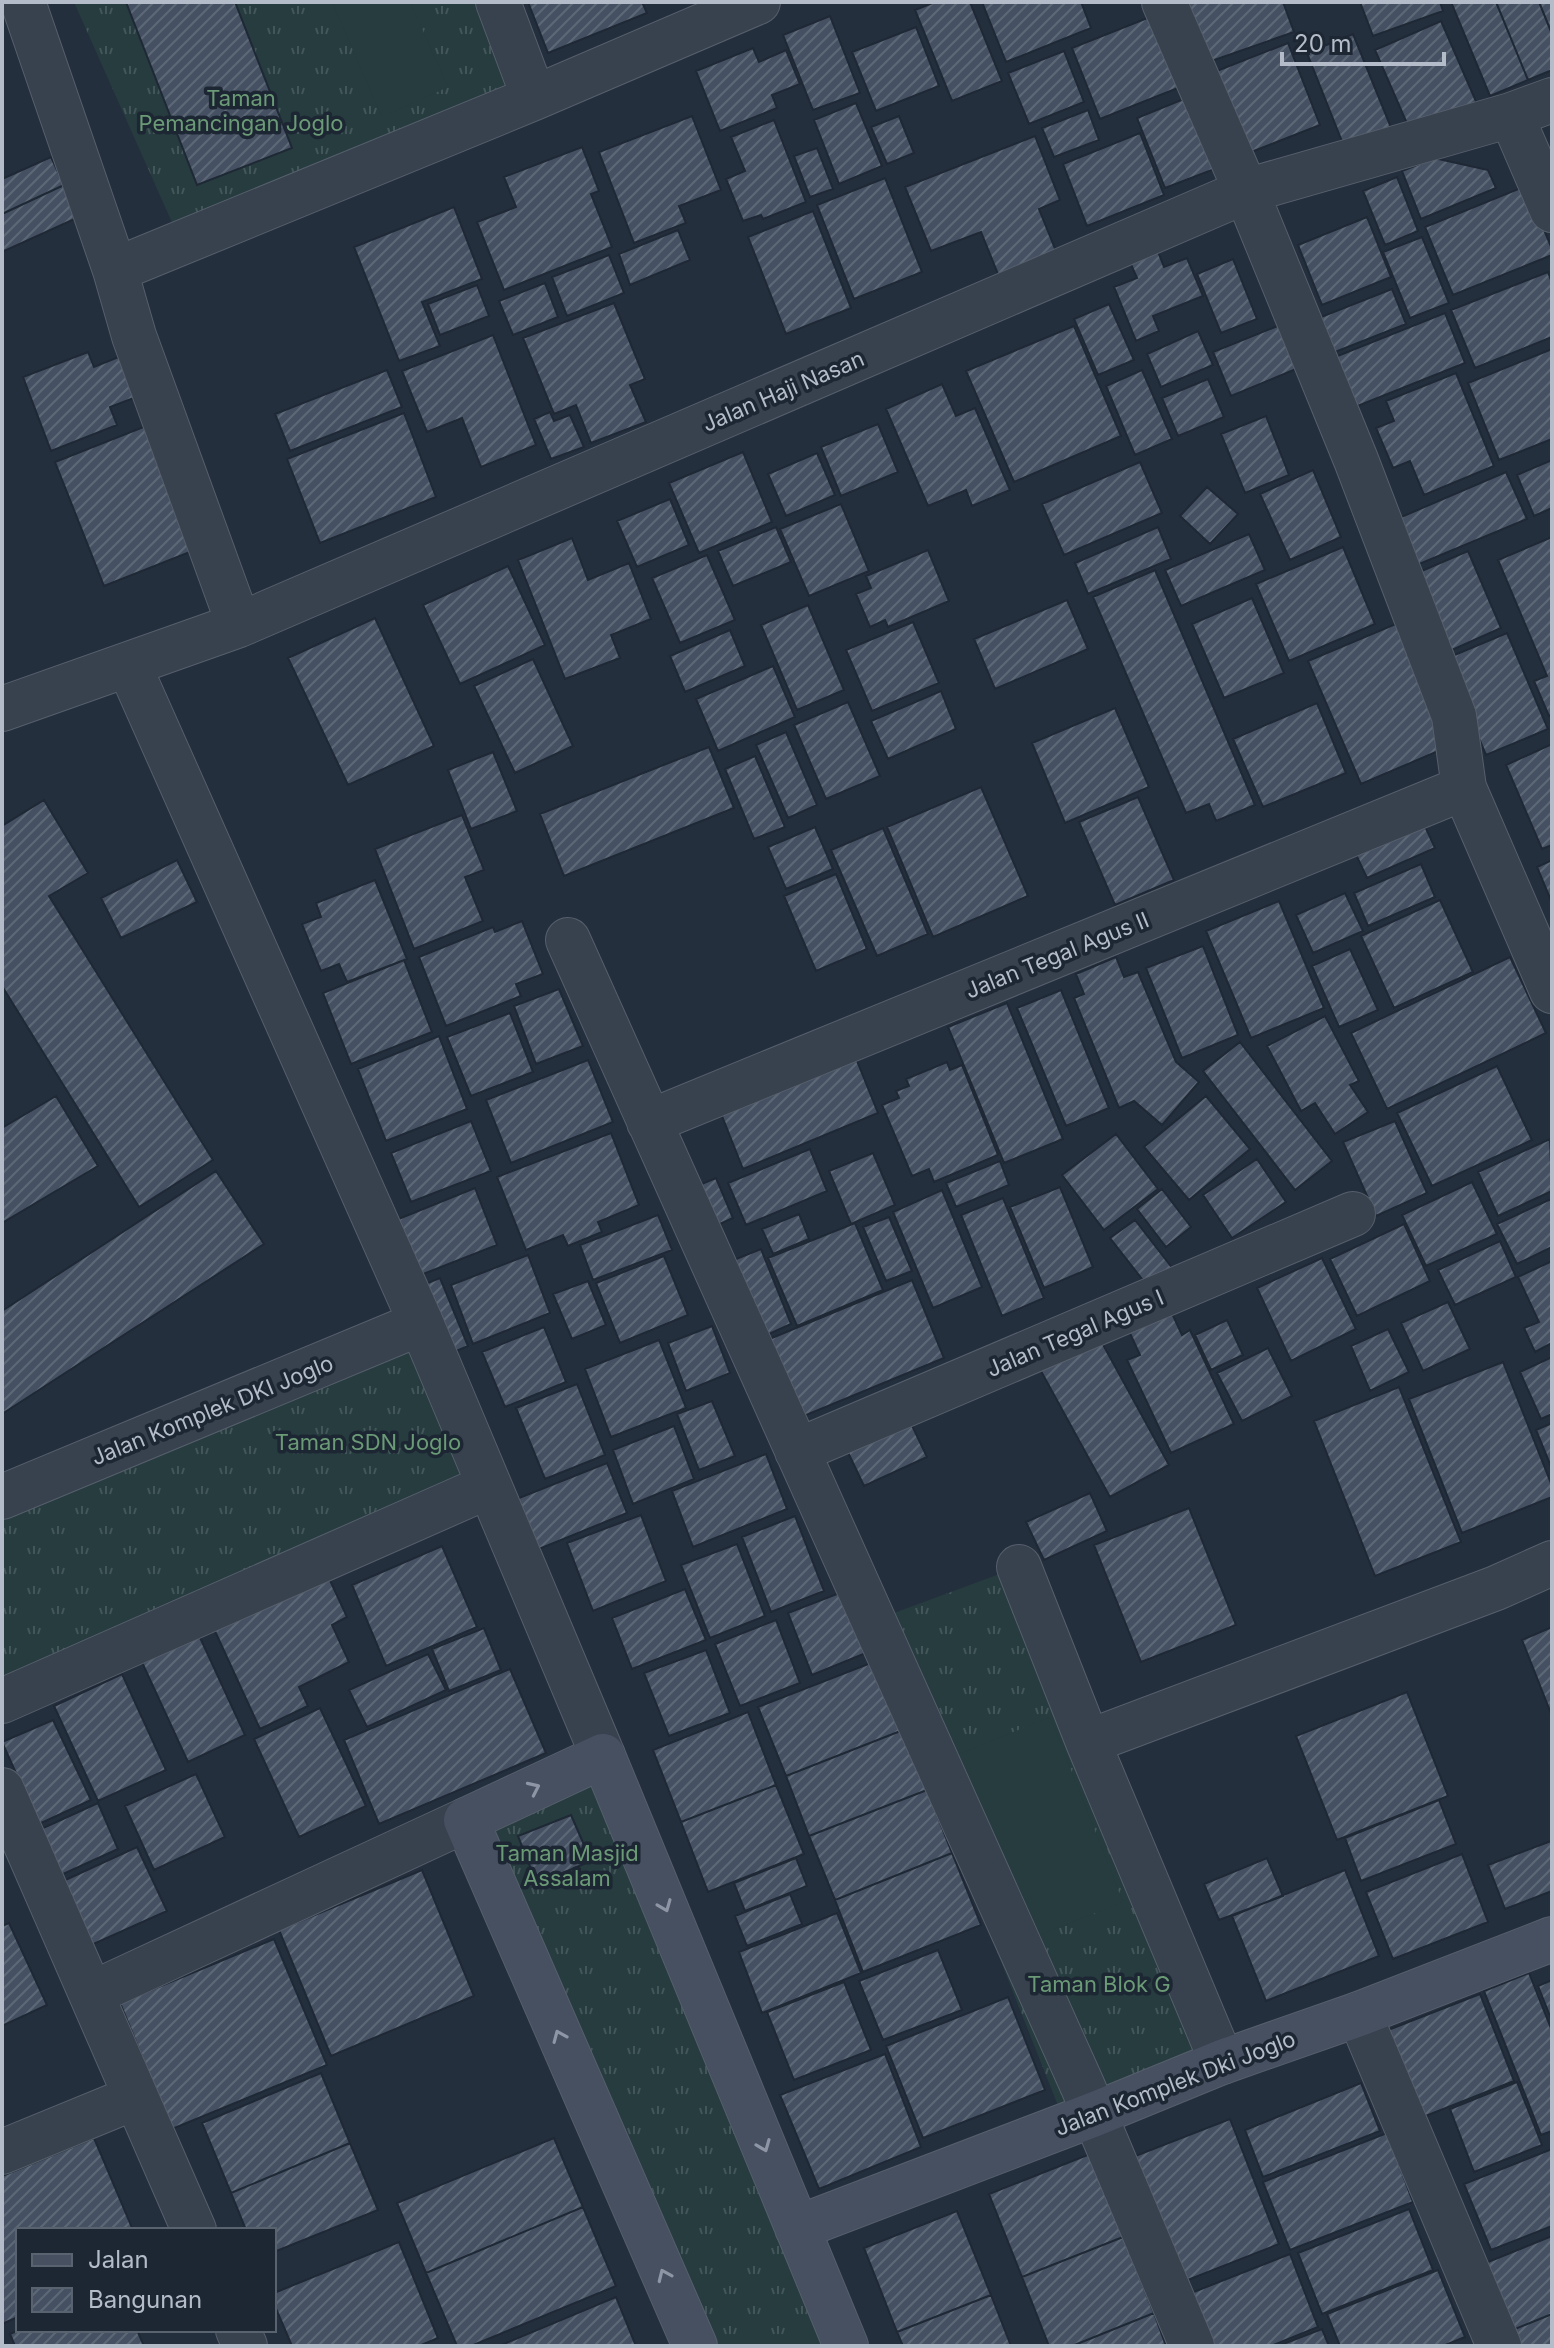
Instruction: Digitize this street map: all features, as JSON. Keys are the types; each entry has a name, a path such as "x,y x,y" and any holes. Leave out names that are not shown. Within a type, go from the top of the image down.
{"street":[{"path":"23,2 115,270 134,336 239,625"},
{"path":"498,2 534,98"},
{"path":"115,270 534,98 758,2"},
{"path":"1164,2 1246,191 1356,460 1454,716 1464,788 1552,991"},
{"name":"Jalan Haji Nasan","path":"2,709 239,625 1246,191 1511,115 1552,100"},
{"path":"1511,115 1552,210"},
{"path":"129,666 421,1323 846,2346"},
{"name":"Jalan Tegal Agus II","path":"649,1122 1464,788"},
{"path":"568,940 1095,2114 1192,2346"},
{"name":"Jalan Tegal Agus I","path":"797,1451 1353,1214"},
{"name":"Jalan Komplek DKI Joglo","path":"2,1497 421,1323"},
{"path":"2,1701 489,1486"},
{"path":"1088,1742 1496,1588 1552,1563"},
{"path":"1019,1567 1088,1742 1222,2062"},
{"path":"93,1993 603,1756"},
{"path":"2,1790 193,2228"},
{"path":"466,1820 695,2346"},
{"name":"Jalan Komplek Dki Joglo","path":"797,2228 1222,2062 1359,2014 1552,1939"},
{"path":"1359,2014 1499,2346"},
{"path":"2,2152 136,2097"}],"green space":[{"name":"Taman Pemancingan Joglo","path":"74,2 489,2 526,96 187,256"},
{"path":"332,2 410,2 448,87 382,117"},
{"name":"Taman SDN Joglo","path":"421,1323 489,1486 2,1676 2,1519"},
{"name":"Taman Blok G","path":"1019,1567 1216,2053 1059,2108 867,1623"},
{"path":"1050,1717 1123,1902 1017,1944 945,1760"},
{"name":"Taman Masjid Assalam","path":"603,1756 846,2346 695,2346 466,1820"}],"building":[{"path":"126,2 235,2 292,148 197,185"},
{"path":"528,2 642,2 647,13 548,53"},
{"path":"935,2 970,2 1002,81 952,101 915,10"},
{"path":"982,2 1081,2 1091,28 1006,62"},
{"path":"1179,2 1283,2 1294,32 1200,65"},
{"path":"1360,2 1440,2 1443,11 1373,36"},
{"path":"1451,2 1496,2 1528,80 1490,96"},
{"path":"1496,2 1539,2 1552,34 1552,70 1528,80"},
{"path":"1539,2 1552,2 1552,34"},
{"path":"1160,13 1188,84 1100,119 1072,48"},
{"path":"830,16 860,93 813,110 783,35"},
{"path":"1441,21 1478,106 1412,135 1375,50"},
{"path":"916,27 939,86 876,111 852,52"},
{"path":"1353,34 1392,130 1345,149 1307,53"},
{"path":"1288,43 1320,125 1241,156 1209,74"},
{"path":"753,48 759,62 786,50 800,84 772,95 777,108 720,131 696,71"},
{"path":"1064,51 1084,102 1029,124 1008,73"},
{"path":"1196,94 1225,165 1165,188 1137,118"},
{"path":"856,103 882,166 839,184 814,120"},
{"path":"1088,110 1099,140 1054,157 1042,128"},
{"path":"692,116 721,190 679,206 686,223 634,243 599,152"},
{"path":"899,116 914,153 887,164 871,127"},
{"path":"774,120 806,202 763,219 761,215 743,221 726,179 745,171 731,137"},
{"path":"1140,133 1164,195 1087,226 1063,164"},
{"path":"1035,136 1060,200 1039,209 1058,256 1000,279 981,232 931,251 905,187"},
{"path":"582,147 599,191 591,194 612,247 504,290 477,222 516,207 504,177"},
{"path":"817,148 833,189 810,197 794,156"},
{"path":"51,157 64,185 2,214 2,179"},
{"path":"1434,158 1488,170 1496,188 1421,219 1402,171"},
{"path":"1397,177 1418,231 1385,245 1363,191"},
{"path":"885,178 922,272 854,299 817,205"},
{"path":"64,185 79,217 2,252 2,214"},
{"path":"1526,186 1552,255 1453,295 1425,227"},
{"path":"454,207 482,279 422,302 440,346 399,361 354,247"},
{"path":"813,211 851,308 786,334 748,237"},
{"path":"1367,217 1391,277 1322,305 1298,245"},
{"path":"678,230 690,260 630,285 619,254"},
{"path":"1422,237 1449,303 1410,318 1383,252"},
{"path":"1157,249 1164,267 1187,258 1203,296 1153,316 1159,331 1136,341 1114,287 1137,278 1129,260"},
{"path":"609,255 624,293 567,316 552,277"},
{"path":"1233,259 1257,319 1221,333 1197,274"},
{"path":"1548,272 1552,283 1552,337 1475,368 1451,310"},
{"path":"545,283 558,317 513,335 499,301"},
{"path":"477,285 489,316 440,335 428,304"},
{"path":"1392,289 1406,324 1335,352 1321,317"},
{"path":"614,303 645,379 630,385 646,422 591,443 576,405 554,414 523,338"},
{"path":"1109,304 1134,360 1098,375 1074,319"},
{"path":"1445,313 1465,363 1355,407 1335,357"},
{"path":"1290,321 1308,364 1231,396 1213,352"},
{"path":"1074,326 1121,436 1014,482 966,371"},
{"path":"1198,331 1213,365 1161,387 1147,354"},
{"path":"493,335 536,445 481,467 462,418 427,432 402,371"},
{"path":"1552,349 1552,439 1499,460 1468,383"},
{"path":"136,350 152,391 110,407 117,425 51,451 23,377 88,352 94,367"},
{"path":"387,370 402,407 290,451 275,414"},
{"path":"1142,370 1172,439 1135,455 1106,386"},
{"path":"1456,373 1494,466 1424,495 1410,461 1393,468 1376,428 1394,421 1386,401"},
{"path":"1208,379 1224,417 1178,436 1162,398"},
{"path":"942,384 956,416 975,408 1010,490 972,506 966,490 928,506 886,409"},
{"path":"550,412 554,421 570,415 584,447 551,459 534,419"},
{"path":"404,413 436,497 320,543 287,459"},
{"path":"1266,416 1289,475 1245,493 1221,434"},
{"path":"878,424 898,472 841,496 821,447"},
{"path":"146,426 195,550 104,586 55,462"},
{"path":"743,452 772,522 699,553 669,483"},
{"path":"817,453 835,495 786,516 768,474"},
{"path":"1552,460 1552,508 1534,516 1517,475"},
{"path":"1140,462 1162,513 1064,555 1042,504"},
{"path":"1313,470 1341,537 1290,560 1260,494"},
{"path":"1506,472 1527,519 1405,570 1385,524"},
{"path":"1207,487 1238,514 1210,544 1180,516"},
{"path":"670,499 689,545 637,567 617,521"},
{"path":"841,504 869,571 809,596 780,529"},
{"path":"776,527 791,562 733,586 718,551"},
{"path":"1158,527 1171,559 1088,594 1075,563"},
{"path":"1249,534 1265,570 1181,606 1165,570"},
{"path":"1552,537 1552,715 1549,716 1534,681 1547,676 1498,560"},
{"path":"572,538 588,580 629,563 651,619 611,635 620,658 565,679 518,560"},
{"path":"1343,547 1375,624 1289,661 1256,584"},
{"path":"928,550 949,601 888,627 885,620 870,627 856,594 871,588 866,576"},
{"path":"1468,551 1501,628 1443,654 1410,576"},
{"path":"707,555 735,620 680,643 652,578"},
{"path":"508,566 545,645 460,684 423,605"},
{"path":"1155,570 1255,805 1216,821 1209,804 1186,813 1093,597"},
{"path":"1252,598 1284,673 1224,698 1192,624"},
{"path":"1067,600 1088,649 995,689 974,639"},
{"path":"808,605 844,690 797,710 761,625"},
{"path":"375,618 434,746 348,785 288,658"},
{"path":"913,622 939,683 872,711 846,650"},
{"path":"1398,623 1450,746 1361,784 1308,661"},
{"path":"730,630 745,666 685,692 670,656"},
{"path":"1507,633 1548,729 1486,755 1445,659"},
{"path":"533,659 573,746 515,773 474,686"},
{"path":"773,666 795,717 718,751 696,699"},
{"path":"941,691 956,729 888,759 871,721"},
{"path":"848,702 880,776 826,799 794,725"},
{"path":"1317,703 1346,773 1263,807 1233,739"},
{"path":"1115,708 1149,787 1065,823 1032,743"},
{"path":"786,732 817,805 788,818 756,745"},
{"path":"1552,744 1552,845 1542,849 1506,765"},
{"path":"709,747 734,808 564,876 540,814"},
{"path":"493,752 517,811 471,829 448,770"},
{"path":"755,756 785,827 754,839 725,769"},
{"path":"981,787 1028,896 933,937 887,827"},
{"path":"1138,797 1174,880 1115,905 1079,822"},
{"path":"44,800 88,873 49,896 213,1160 139,1207 2,986 2,826"},
{"path":"1419,813 1435,848 1367,878 1351,844"},
{"path":"462,815 484,870 465,877 483,921 414,949 375,849"},
{"path":"815,827 833,869 786,889 768,847"},
{"path":"883,828 928,934 877,956 831,850"},
{"path":"177,860 197,902 121,938 101,898"},
{"path":"1552,860 1552,903 1537,867"},
{"path":"1421,864 1435,897 1368,926 1354,893"},
{"path":"836,874 867,949 816,971 784,896"},
{"path":"375,880 407,959 347,982 339,964 321,971 302,924 321,917 316,903"},
{"path":"1345,893 1363,931 1313,953 1296,915"},
{"path":"1440,900 1473,972 1394,1008 1361,936"},
{"path":"1279,901 1324,1008 1251,1038 1206,931"},
{"path":"522,921 543,974 516,984 521,996 446,1026 419,957 493,927 495,932"},
{"path":"1203,946 1238,1035 1182,1058 1146,968"},
{"path":"1350,949 1378,1010 1339,1027 1312,966"},
{"path":"1116,957 1124,977 1138,972 1176,1062 1199,1082 1162,1125 1134,1101 1119,1108 1074,998 1084,994 1076,974"},
{"path":"1510,957 1546,1033 1387,1109 1351,1033"},
{"path":"404,960 432,1032 351,1064 323,993"},
{"path":"559,989 583,1046 536,1064 514,1006"},
{"path":"1061,990 1109,1108 1066,1126 1017,1008"},
{"path":"1007,1003 1063,1139 1004,1163 948,1027"},
{"path":"510,1013 533,1072 471,1096 447,1037"},
{"path":"1325,1016 1359,1081 1350,1085 1368,1112 1335,1134 1315,1103 1301,1111 1267,1046"},
{"path":"439,1036 467,1109 386,1141 358,1069"},
{"path":"1240,1042 1332,1161 1295,1190 1203,1071"},
{"path":"855,1056 878,1113 743,1169 720,1111"},
{"path":"588,1060 613,1122 511,1163 486,1100"},
{"path":"947,1062 950,1070 962,1065 998,1155 934,1182 929,1169 912,1176 882,1105 899,1098 896,1091 909,1086 906,1079"},
{"path":"1497,1066 1532,1140 1432,1186 1397,1113"},
{"path":"56,1096 98,1166 2,1223 2,1128"},
{"path":"1206,1096 1250,1149 1189,1200 1144,1147"},
{"path":"471,1121 491,1171 411,1202 391,1153"},
{"path":"1395,1121 1427,1193 1376,1216 1343,1142"},
{"path":"611,1133 639,1205 598,1222 602,1232 568,1246 563,1235 526,1250 497,1177"},
{"path":"1116,1134 1158,1189 1104,1230 1062,1175"},
{"path":"1550,1139 1552,1191 1498,1216 1478,1172"},
{"path":"810,1149 827,1191 746,1225 728,1183"},
{"path":"873,1153 895,1205 851,1224 829,1171"},
{"path":"1257,1159 1286,1202 1232,1238 1203,1195"},
{"path":"1000,1161 1009,1185 956,1207 946,1183"},
{"path":"216,1171 264,1244 2,1414 2,1311"},
{"path":"716,1178 733,1218 709,1229 692,1188"},
{"path":"1472,1182 1497,1234 1426,1266 1402,1215"},
{"path":"1060,1187 1093,1267 1044,1288 1010,1207"},
{"path":"475,1188 497,1245 418,1276 396,1220"},
{"path":"1162,1189 1191,1227 1166,1247 1137,1209"},
{"path":"942,1190 982,1287 933,1308 893,1212"},
{"path":"1003,1198 1044,1298 1002,1316 961,1215"},
{"path":"1551,1199 1552,1247 1517,1264 1497,1224"},
{"path":"799,1214 809,1239 773,1254 762,1229"},
{"path":"658,1215 672,1250 593,1280 580,1245"},
{"path":"889,1217 912,1271 886,1281 863,1227"},
{"path":"1135,1220 1173,1269 1149,1288 1110,1238"},
{"path":"855,1223 883,1290 797,1326 768,1258"},
{"path":"1404,1224 1430,1281 1357,1316 1330,1259"},
{"path":"1500,1241 1516,1277 1455,1305 1438,1270"},
{"path":"761,1249 791,1324 762,1337 731,1261"},
{"path":"528,1255 550,1313 473,1344 451,1285"},
{"path":"664,1256 688,1315 620,1343 596,1283"},
{"path":"1322,1258 1356,1329 1291,1361 1257,1288"},
{"path":"1552,1261 1552,1343 1535,1352 1524,1328 1539,1322 1518,1277"},
{"path":"440,1278 468,1346 440,1358 413,1289"},
{"path":"912,1280 944,1358 799,1418 767,1340"},
{"path":"588,1281 606,1325 572,1339 553,1294"},
{"path":"1448,1302 1470,1349 1423,1371 1401,1323"},
{"path":"1170,1309 1182,1335 1190,1330 1234,1424 1171,1453 1127,1360 1140,1355 1128,1329"},
{"path":"1227,1320 1243,1355 1211,1370 1195,1335"},
{"path":"712,1326 730,1373 686,1391 668,1343"},
{"path":"544,1327 566,1382 505,1407 482,1352"},
{"path":"1388,1329 1409,1372 1370,1391 1351,1346"},
{"path":"1095,1330 1169,1465 1110,1497 1036,1362"},
{"path":"659,1340 686,1408 611,1437 585,1369"},
{"path":"1268,1348 1292,1396 1242,1421 1217,1373"},
{"path":"1552,1357 1552,1414 1541,1419 1520,1372"},
{"path":"1503,1362 1552,1486 1552,1497 1462,1533 1409,1399"},
{"path":"577,1384 605,1455 545,1479 516,1408"},
{"path":"1399,1387 1461,1542 1375,1576 1314,1421"},
{"path":"712,1401 735,1456 699,1470 677,1414"},
{"path":"908,1417 927,1457 864,1486 845,1446"},
{"path":"1552,1423 1552,1469 1536,1430"},
{"path":"674,1426 694,1479 633,1504 613,1450"},
{"path":"766,1454 787,1509 693,1547 672,1491"},
{"path":"607,1463 627,1513 534,1551 514,1500"},
{"path":"1090,1493 1107,1531 1044,1560 1026,1522"},
{"path":"1189,1508 1236,1625 1141,1662 1094,1545"},
{"path":"641,1515 666,1581 593,1611 567,1543"},
{"path":"795,1516 824,1591 771,1612 742,1537"},
{"path":"737,1544 765,1616 710,1638 681,1565"},
{"path":"442,1546 477,1627 386,1666 352,1585"},
{"path":"328,1576 347,1617 332,1625 349,1662 299,1687 308,1706 260,1729 214,1629"},
{"path":"685,1589 706,1640 632,1669 612,1618"},
{"path":"842,1592 866,1653 812,1675 788,1613"},
{"path":"776,1620 800,1683 740,1706 715,1644"},
{"path":"1552,1627 1552,1716 1522,1640"},
{"path":"484,1628 501,1670 449,1691 432,1649"},
{"path":"197,1631 245,1735 188,1762 140,1658"},
{"path":"706,1650 730,1713 669,1736 644,1673"},
{"path":"428,1654 446,1690 367,1727 349,1690"},
{"path":"876,1661 903,1730 786,1776 758,1707"},
{"path":"510,1669 546,1753 379,1824 344,1740"},
{"path":"122,1674 166,1770 98,1801 54,1706"},
{"path":"1407,1692 1448,1796 1337,1840 1296,1736"},
{"path":"320,1708 366,1806 299,1837 254,1739"},
{"path":"748,1712 776,1785 681,1822 653,1750"},
{"path":"53,1720 91,1800 39,1824 2,1742"},
{"path":"903,1730 927,1790 809,1836 786,1776"},
{"path":"196,1774 225,1837 154,1870 125,1806"},
{"path":"776,1785 804,1854 708,1892 681,1822"},
{"path":"927,1790 952,1853 835,1900 809,1836"},
{"path":"1439,1800 1456,1844 1361,1881 1345,1838"},
{"path":"98,1803 118,1849 50,1880 30,1834"},
{"path":"571,1815 591,1861 537,1884 518,1836"},
{"path":"1551,1841 1552,1891 1505,1909 1488,1865"},
{"path":"137,1847 167,1911 89,1946 61,1882"},
{"path":"952,1853 981,1925 863,1972 835,1900"},
{"path":"1462,1854 1488,1922 1393,1959 1366,1892"},
{"path":"796,1858 807,1886 745,1911 734,1883"},
{"path":"1267,1858 1283,1896 1219,1920 1204,1884"},
{"path":"422,1870 474,1996 331,2056 279,1930"},
{"path":"1345,1870 1379,1956 1266,2001 1232,1916"},
{"path":"790,1894 802,1924 747,1946 735,1916"},
{"path":"837,1913 861,1973 762,2013 739,1952"},
{"path":"9,1923 47,2005 2,2026 2,1926"},
{"path":"274,1939 327,2065 172,2129 120,2003"},
{"path":"938,1950 962,2010 883,2040 859,1981"},
{"path":"1529,1973 1552,2031 1552,2131 1541,2135 1484,1991"},
{"path":"1552,1980 1552,2021 1538,1986"},
{"path":"844,1982 871,2050 794,2080 767,2012"},
{"path":"1480,1994 1514,2081 1413,2121 1378,2034"},
{"path":"1008,1997 1045,2090 923,2138 886,2046"},
{"path":"885,2054 921,2147 819,2189 780,2095"},
{"path":"321,2073 350,2143 231,2193 202,2123"},
{"path":"1517,2082 1542,2145 1474,2172 1450,2109"},
{"path":"1361,2083 1380,2131 1263,2177 1245,2130"},
{"path":"1230,2119 1279,2244 1175,2285 1125,2160"},
{"path":"1387,2133 1413,2202 1290,2250 1263,2182"},
{"path":"94,2138 132,2228 16,2228 16,2318 2,2324 2,2176"},
{"path":"554,2138 583,2207 426,2273 397,2203"},
{"path":"350,2143 378,2210 276,2251 276,2228 245,2228 231,2193"},
{"path":"1552,2149 1552,2226 1491,2250 1464,2184"},
{"path":"1090,2154 1123,2237 1022,2277 989,2194"},
{"path":"583,2207 616,2286 471,2346 457,2346 426,2273"},
{"path":"1409,2209 1433,2270 1322,2314 1298,2253"},
{"path":"957,2211 991,2295 897,2332 864,2248"},
{"path":"1552,2236 1552,2314 1510,2331 1483,2264"},
{"path":"1123,2237 1154,2313 1072,2346 1049,2346 1022,2277"},
{"path":"399,2242 438,2338 419,2346 292,2346 276,2309 276,2292"},
{"path":"1290,2254 1318,2327 1271,2346 1200,2346 1181,2297"},
{"path":"1438,2270 1465,2337 1443,2346 1340,2346 1327,2314"},
{"path":"991,2295 1011,2346 903,2346 897,2332"},
{"path":"616,2297 636,2346 499,2346"},
{"path":"1154,2313 1166,2346 1072,2346"},
{"path":"1552,2314 1552,2346 1516,2346 1510,2331"},
{"path":"1322,2329 1329,2346 1278,2346"},
{"path":"16,2331 138,2332 144,2346 15,2346 10,2334"}]}
